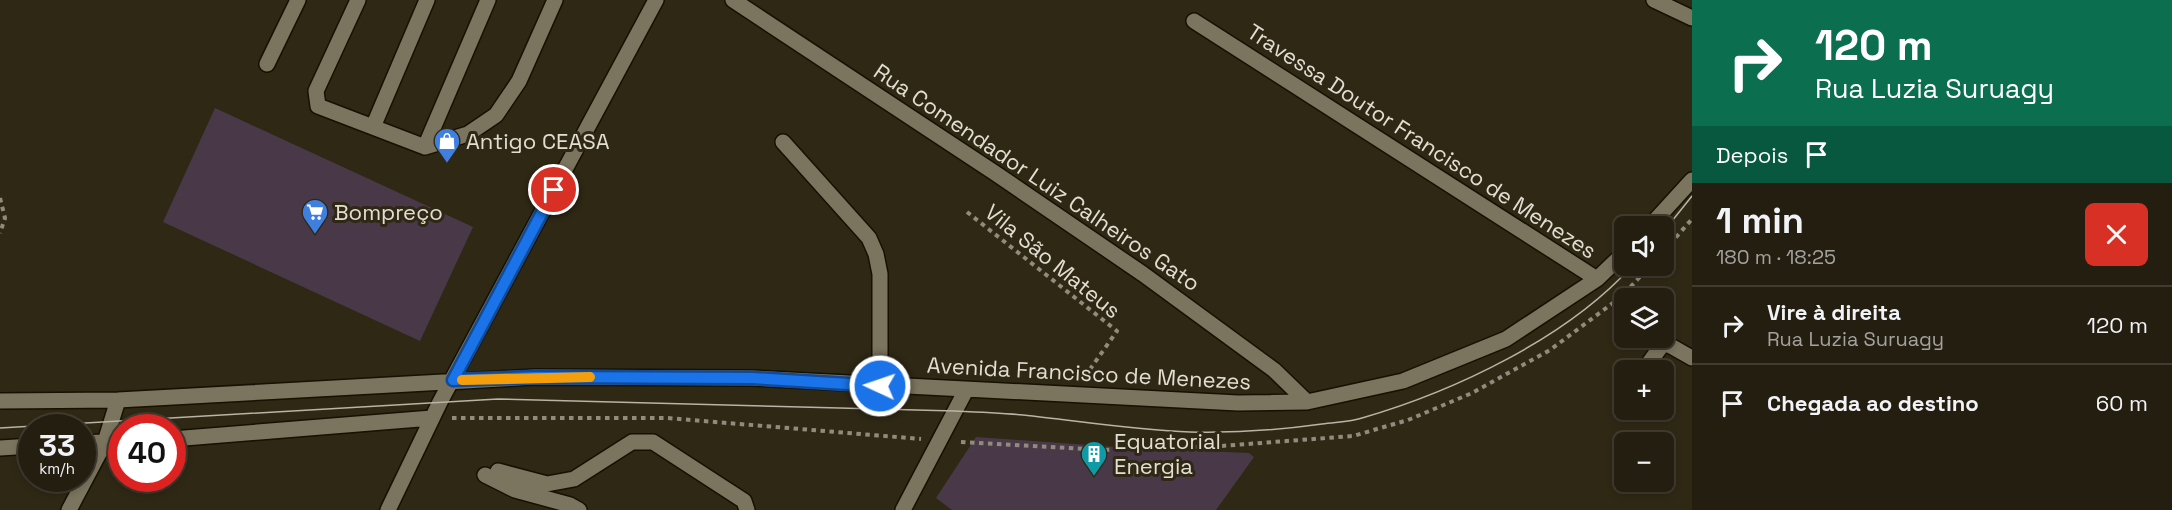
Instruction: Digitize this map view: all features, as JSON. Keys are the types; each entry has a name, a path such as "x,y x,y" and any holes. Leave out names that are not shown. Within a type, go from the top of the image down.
{"street":[{"path":"267,64 298,0"},
{"path":"358,0 316,91 318,106 425,147 468,134 496,115 519,81 555,0"},
{"path":"373,127 427,0"},
{"path":"425,147 488,0"},
{"path":"388,510 432,418 656,0"},
{"name":"Rua Comendador Luiz Calheiros Gato","path":"733,0 985,166 1143,274 1274,370 1307,402"},
{"path":"1654,0 1692,18"},
{"name":"Travessa Doutor Francisco de Menezes","path":"1194,21 1597,279"},
{"path":"783,142 869,238 876,254 880,274 880,386"},
{"path":"1659,216 1692,180"},
{"name":"Avenida Francisco de Menezes","path":"0,401 118,400 535,377 752,378 1072,396 1238,403 1307,402 1403,381 1506,339 1597,279 1614,263"},
{"path":"1651,360 1662,345 1669,345 1692,358"},
{"path":"903,510 966,390"},
{"path":"69,510 105,442 118,400"},
{"path":"186,439 432,418"},
{"path":"96,442 108,442"},
{"path":"579,510 570,505 515,490 491,473 547,484 574,479 632,442 653,442 744,501 747,510"},
{"path":"0,448 18,447"}],"path":[{"path":"0,198 5,218 0,234"},
{"name":"Vila São Mateus","path":"967,212 1117,331 1072,396"},
{"path":"1674,240 1692,219"},
{"path":"432,418 668,418 938,441"}],"building":[{"path":"215,108 473,227 420,341 163,222"},
{"name":"Equatorial Energia","path":"976,437 1130,448 1249,453 1254,457 1216,510 952,510 936,498"}],"tram line":[{"path":"1674,218 1692,196"},
{"path":"0,428 498,399 972,412 1190,432 1289,428 1357,419 1398,407 1471,377 1543,339 1606,292 1622,276"}],"slow traffic":[{"path":"462,380 590,377"}],"place":[{"name":"Antigo CEASA","path":"447,164"},
{"name":"Bompreço","path":"315,235"},
{"name":"Equatorial Energia","path":"1094,477"}],"route":[{"path":"554,190 453,380 535,377 752,378 880,386"}]}
